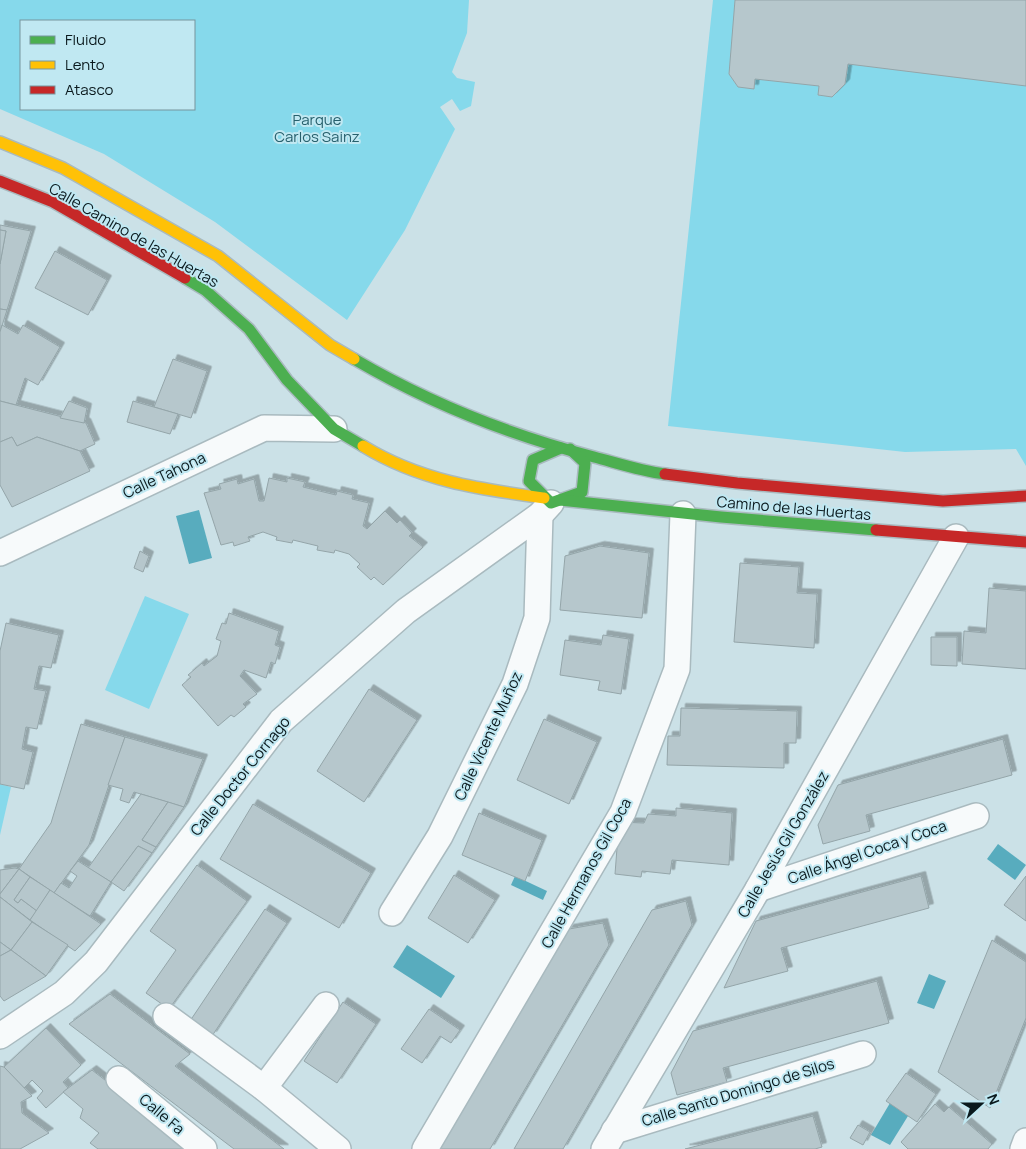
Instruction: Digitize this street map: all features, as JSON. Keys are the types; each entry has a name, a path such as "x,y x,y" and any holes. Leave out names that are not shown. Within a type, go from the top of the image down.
{"main road":[{"name":"Calle Camino de las Huertas","path":"0,142 63,168 218,256 330,345 400,385 465,414 566,448"},
{"name":"Calle Camino de las Huertas","path":"0,181 53,202 205,290 249,329 287,380 334,429 374,453 427,477 549,504"},
{"name":"Camino de las Huertas","path":"566,448 651,472 737,483 943,501 1026,496"},
{"path":"566,448 584,463 582,492 549,504 529,481 533,460 566,448"},
{"name":"Camino de las Huertas","path":"549,504 1026,542"}],"street":[{"name":"Calle Tahona","path":"0,553 264,428 334,429"},
{"name":"Calle Vicente Muñoz","path":"392,913 440,836 515,684 537,618 549,504"},
{"name":"Calle Doctor Cornago","path":"0,1036 64,993 96,962 282,721 406,611 549,504"},
{"name":"Calle Hermanos Gil Coca","path":"425,1149 624,812 677,669 683,514"},
{"name":"Calle Jesús Gil González","path":"609,1140 758,889 956,537"},
{"name":"Calle Ángel Coca y Coca","path":"758,889 976,816"},
{"path":"264,1088 326,1005"},
{"path":"166,1016 264,1088 338,1149"},
{"name":"Calle Santo Domingo de Silos","path":"609,1140 863,1054"},
{"name":"Calle Fa","path":"120,1079 204,1149"},
{"path":"1023,1149 1026,1141"}],"green space":[{"name":"Parque Carlos Sainz","path":"0,0 469,0 467,33 452,72 457,78 475,82 471,106 460,111 452,99 440,107 455,129 405,230 347,320 215,222 104,154 0,109"},
{"path":"713,0 1026,0 1026,466 1016,449 905,452 668,426"},
{"path":"145,596 189,614 149,709 105,690"},
{"path":"0,784 11,787 0,835"}],"shaded area":[{"path":"199,510 212,558 189,564 176,516"},
{"path":"998,844 1026,865 1015,880 987,859"},
{"path":"515,876 547,891 543,900 511,885"},
{"path":"407,945 455,976 441,998 393,967"},
{"path":"929,974 946,981 934,1009 917,1003"},
{"path":"890,1103 908,1116 890,1145 871,1135"}],"building":[{"path":"735,0 1026,0 1026,86 848,64 845,84 832,97 818,95 819,86 755,79 754,89 738,87 729,74"},
{"path":"0,225 31,231 7,310 0,309 0,264 6,231 0,230"},
{"path":"0,230 6,231 0,264"},
{"path":"55,251 107,280 88,315 35,288"},
{"path":"0,309 7,310 0,332"},
{"path":"2,325 18,334 23,325 60,347 38,385 25,378 16,405 0,401 0,332"},
{"path":"173,359 207,371 191,418 154,407"},
{"path":"0,401 86,423 95,444 80,451 37,437 17,446 12,437 0,442"},
{"path":"69,401 87,408 84,423 60,418"},
{"path":"133,401 178,414 170,434 127,422"},
{"path":"12,437 17,446 37,437 80,451 90,471 12,507 0,485 0,442"},
{"path":"269,478 287,482 287,478 305,482 303,487 336,495 337,491 353,495 352,499 369,503 363,526 367,529 385,511 397,523 400,520 412,533 409,536 423,547 383,585 374,577 371,580 357,567 360,564 349,554 335,550 334,553 317,550 318,546 293,540 292,543 276,540 277,537 263,532 248,537 250,541 234,546 233,542 221,545 204,493 221,489 219,484 237,479 238,484 254,479 259,501 264,501"},
{"path":"600,546 649,553 642,618 560,610 565,556"},
{"path":"140,551 149,556 143,572 134,568"},
{"path":"740,563 799,567 797,593 817,594 814,648 734,642"},
{"path":"989,588 1026,591 1026,669 962,664 964,631 986,633"},
{"path":"229,613 279,631 275,645 280,647 275,664 271,662 266,678 244,670 240,676 257,694 243,704 246,707 234,717 231,715 218,726 182,685 191,677 188,675 202,663 204,666 217,656 221,641 216,639 222,623 226,624"},
{"path":"6,623 59,635 51,668 39,666 34,689 46,691 37,729 26,727 22,749 33,752 24,789 0,784 0,651"},
{"path":"603,635 629,639 621,694 598,690 600,681 560,675 565,640 601,645"},
{"path":"931,637 957,637 957,666 931,665"},
{"path":"369,689 417,720 364,802 317,771"},
{"path":"681,708 797,711 796,743 784,743 784,768 667,765 668,736 680,736"},
{"path":"544,719 597,742 569,804 517,780"},
{"path":"81,724 125,737 89,845 54,893 19,869 51,823"},
{"path":"125,737 203,759 184,807 134,792 129,803 120,800 123,789 108,785"},
{"path":"1003,739 1012,775 866,815 870,831 823,844 818,825 838,785"},
{"path":"141,794 168,802 142,840 156,847 152,853 138,846 111,882 88,868"},
{"path":"168,802 184,807 156,847 142,840"},
{"path":"253,804 371,873 339,928 220,859"},
{"path":"676,808 732,813 729,865 672,860 670,874 642,871 641,877 615,874 619,822 644,823 648,814 676,816"},
{"path":"479,813 542,840 525,881 462,855"},
{"path":"138,846 152,853 124,891 111,882"},
{"path":"78,861 111,882 90,916 54,893 61,883 69,888 77,876 70,871"},
{"path":"197,865 247,901 169,1009 146,993 176,950 150,931"},
{"path":"19,869 0,894 0,870"},
{"path":"19,869 30,877 14,900 18,903 21,899 37,911 30,920 0,897 0,894"},
{"path":"454,875 495,900 468,943 428,918"},
{"path":"921,876 929,908 781,948 788,971 724,988 756,921"},
{"path":"1026,876 1026,921 1004,905"},
{"path":"30,877 50,890 37,911 21,899 18,903 14,900"},
{"path":"50,890 101,924 75,951 30,920"},
{"path":"0,897 32,922 11,950 0,942"},
{"path":"686,901 692,925 563,1149 514,1149 652,910"},
{"path":"265,909 287,923 212,1036 190,1021"},
{"path":"32,922 68,945 46,976 11,950"},
{"path":"603,923 609,945 490,1149 438,1149 569,929"},
{"path":"992,940 1026,962 1026,1018 990,1108 938,1072"},
{"path":"0,942 11,950 0,956"},
{"path":"11,950 46,976 4,1001 0,996 0,956"},
{"path":"877,981 889,1023 723,1068 727,1082 677,1095 671,1073 693,1031"},
{"path":"110,994 190,1054 175,1066 284,1149 234,1149 69,1024"},
{"path":"343,1002 376,1024 337,1083 304,1061"},
{"path":"429,1009 460,1030 451,1043 440,1036 422,1063 401,1049"},
{"path":"46,1028 81,1065 63,1082 68,1088 46,1108 37,1098 43,1091 32,1080 24,1088 4,1067"},
{"path":"0,1066 4,1067 32,1096 21,1102 22,1113 49,1133 20,1149 0,1149"},
{"path":"92,1070 194,1149 98,1149 90,1143 99,1133 80,1118 83,1109 63,1092"},
{"path":"906,1073 936,1094 917,1122 886,1101"},
{"path":"935,1104 944,1112 949,1107 992,1144 988,1149 908,1149 901,1142"},
{"path":"813,1116 822,1147 815,1149 685,1149"},
{"path":"858,1125 870,1132 863,1145 850,1138"}],"traffic: fast":[{"path":"185,278 205,290 249,329 287,380 334,429 363,446"},
{"path":"354,359 411,390 501,428 563,448 638,469 665,474"},
{"path":"561,448 533,460 529,481 551,503 582,492 585,463 570,449"},
{"path":"560,500 721,517 876,530"}],"traffic: slow":[{"path":"0,142 63,168 218,256 330,345 354,359"},
{"path":"363,446 406,468 450,482 544,498"}],"traffic: jam":[{"path":"0,181 53,202 185,278"},
{"path":"665,474 737,483 943,501 1026,496"},
{"path":"876,530 1026,542"}]}
